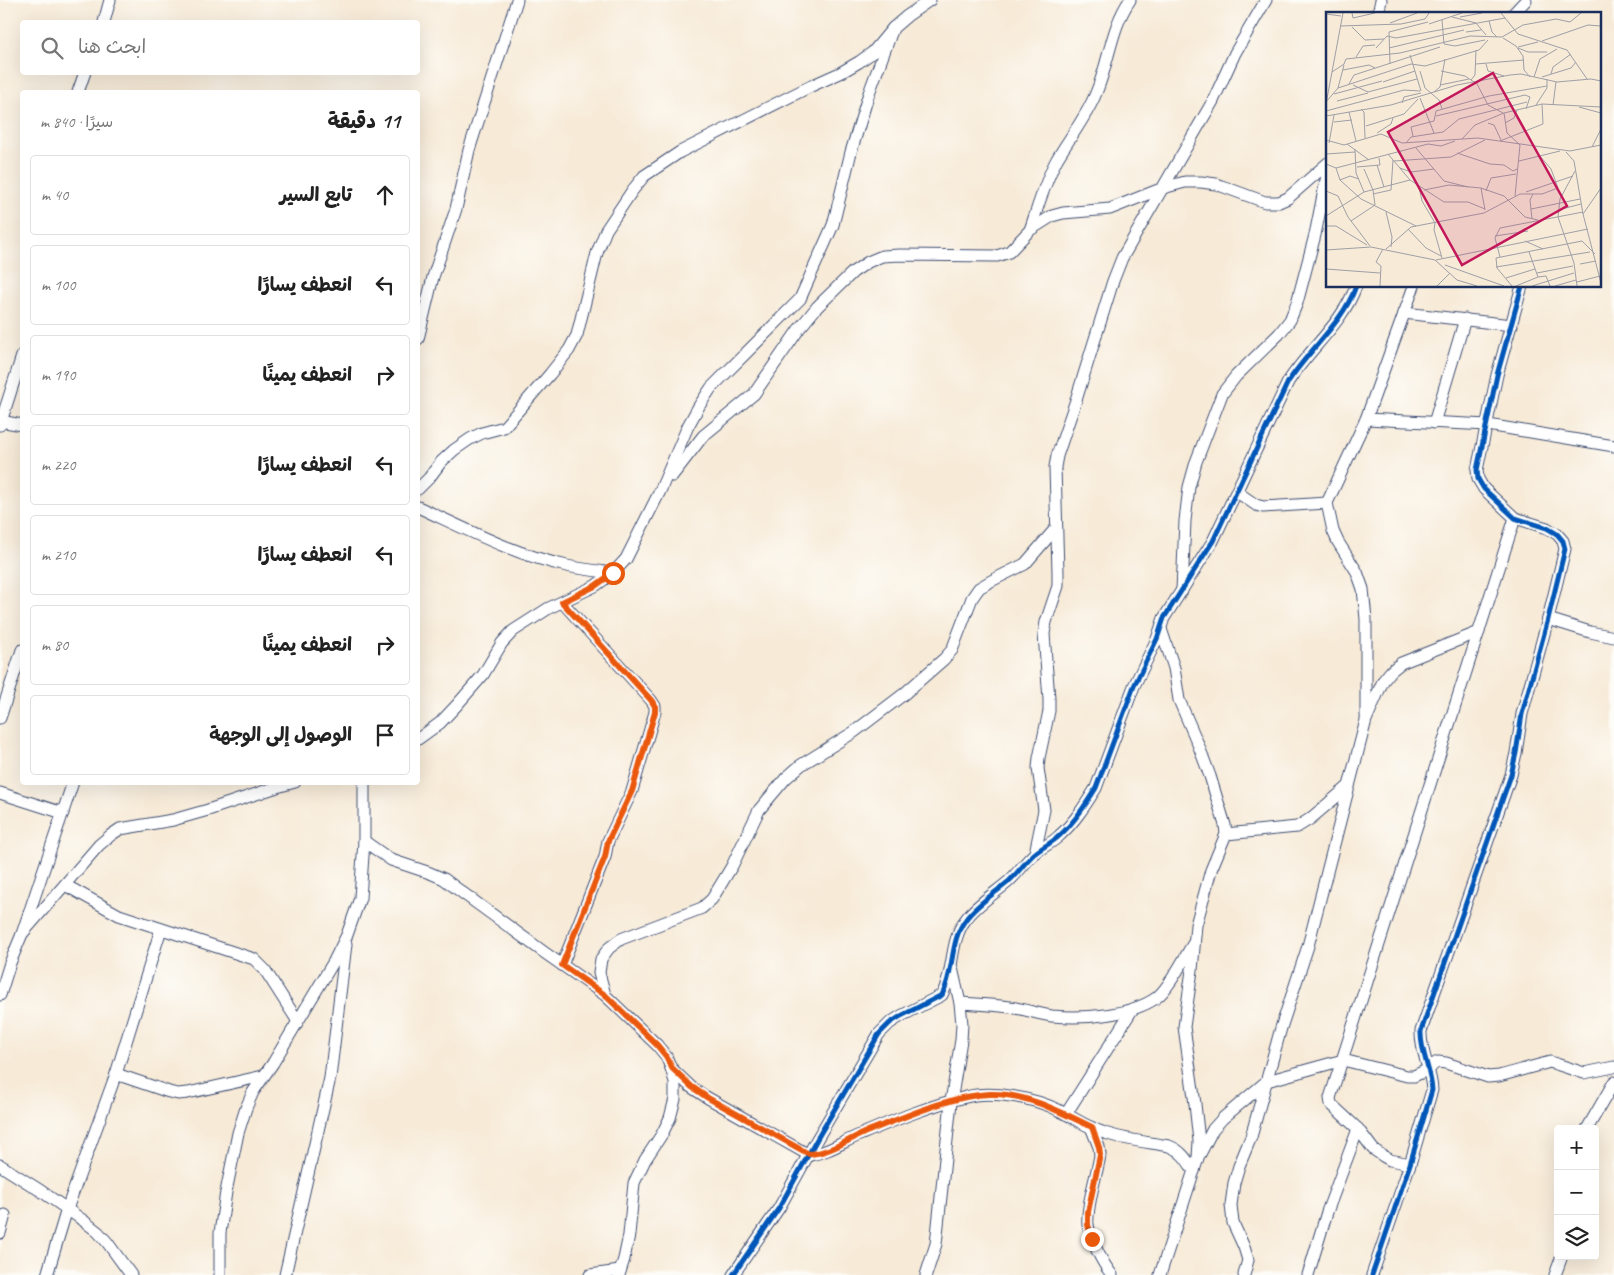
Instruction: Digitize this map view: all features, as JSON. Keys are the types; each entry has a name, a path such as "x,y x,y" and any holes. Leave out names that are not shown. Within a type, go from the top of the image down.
{"street":[{"path":"105,20 110,0"},
{"path":"420,330 433,276 456,209 469,150 517,0"},
{"path":"420,487 430,478 441,462 470,438 504,427 569,350 577,334 597,253 606,230 644,176 680,152 840,73 873,52 906,16 930,0"},
{"path":"1030,230 1056,161 1097,92 1118,26 1130,0"},
{"path":"1035,853 1044,810 1038,768 1049,711 1049,681 1044,634 1058,586 1055,467 1057,456 1122,258 1213,101 1235,53 1266,0"},
{"path":"1515,12 1526,0"},
{"path":"420,738 440,723 456,706 483,674 502,643 513,631 549,608 595,586 613,573 626,559 660,491 688,426 711,388 800,299 832,225 866,102 893,28"},
{"path":"79,90 84,75"},
{"path":"660,491 703,436 754,394 817,306 853,272 868,262 882,256 900,255 997,256 1009,252 1030,230 1052,216 1064,213 1110,209 1163,188 1185,182 1216,184 1265,202 1279,202 1288,198 1326,165"},
{"path":"1182,591 1186,512 1189,487 1196,462 1222,394 1236,376 1279,334 1290,320 1297,303 1315,234 1326,180"},
{"path":"733,1275 779,1208 879,1034 890,1023 901,1016 942,995 950,975 956,936 964,921 972,911 1009,881 1035,853 1059,836 1070,825 1096,788 1134,686 1161,629 1164,618 1213,541 1288,382 1297,367 1342,314 1352,299 1355,288"},
{"path":"1366,720 1366,619 1362,589 1357,572 1333,531 1327,503 1366,419 1413,288"},
{"path":"1372,1275 1410,1164 1432,1090 1432,1081 1420,1040 1420,1031 1511,775 1522,714 1565,549 1563,541 1557,534 1547,528 1515,518 1484,489 1478,479 1477,470 1497,376 1521,288"},
{"path":"1404,313 1512,325"},
{"path":"1434,423 1465,319"},
{"path":"20,362 0,423 20,425"},
{"path":"1366,419 1488,425 1614,446"},
{"path":"1237,492 1256,505 1263,507 1327,503"},
{"path":"420,508 499,545 534,557 568,566 613,573"},
{"path":"1410,1164 1390,1160 1382,1156 1358,1129 1331,1104 1330,1098 1515,518"},
{"path":"605,995 599,973 601,959 609,948 621,939 702,908 712,899 732,866 759,810 786,778 801,765 854,732 890,705 944,659 952,650 972,598 979,588 1024,564 1056,528"},
{"path":"562,602 655,706 655,712 632,791 608,841 605,857 562,965"},
{"path":"1548,619 1614,637"},
{"path":"1161,629 1174,668 1179,700 1210,776 1226,834 1211,870 1196,925 1184,1027 1195,1104 1198,1158"},
{"path":"1244,1275 1248,1260 1233,1223 1230,1206 1234,1183 1251,1137 1284,1019 1308,946 1366,720 1383,681 1401,663 1479,632"},
{"path":"0,718 20,656"},
{"path":"0,995 73,785"},
{"path":"22,934 100,845 120,829 190,815 284,785"},
{"path":"220,1275 220,1233 226,1192 238,1133 253,1092 334,961 347,935 360,898 364,841 364,785"},
{"path":"1226,834 1298,827 1350,786"},
{"path":"0,793 64,813"},
{"path":"364,841 391,860 444,879 605,995 666,1056 672,1068 675,1082 675,1099 670,1118 662,1134 644,1160 634,1183 624,1259 619,1273 590,1275"},
{"path":"65,885 119,915 244,954 254,959 265,970 297,1020"},
{"path":"47,1275 67,1209 116,1074 161,929"},
{"path":"285,1275 330,1078 347,935"},
{"path":"960,1003 1013,1007 1050,1016 1095,1015 1132,1010 1157,997 1165,989 1194,943"},
{"path":"926,1275 936,1244 951,1102 961,1040 960,1003 951,963"},
{"path":"1066,1114 1132,1010"},
{"path":"1160,1275 1198,1158 1213,1129 1222,1118 1267,1081 1343,1060 1407,1076 1414,1076 1438,1062 1446,1062 1488,1077 1499,1076 1550,1062 1584,1073 1614,1067"},
{"path":"672,1068 692,1087 708,1098 809,1154 818,1154 909,1115 967,1097 991,1094 1007,1095 1039,1103 1056,1109 1101,1132 1177,1149 1184,1155 1194,1171"},
{"path":"116,1074 178,1094 263,1076"},
{"path":"1589,1125 1614,1082"},
{"path":"1092,1127 1100,1155 1088,1212 1088,1225 1092,1239 1112,1275"},
{"path":"1308,1275 1327,1212 1358,1129"},
{"path":"0,1165 84,1220 107,1242 131,1275"},
{"path":"0,1233 5,1216"},
{"path":"1555,1275 1561,1260"}],"cycle path":[{"path":"733,1275 779,1208 879,1034 890,1023 901,1016 942,995 949,976 954,946 966,919 980,904 1012,879 1034,854 1053,841 1070,825 1096,788 1134,686 1157,639 1164,618 1213,541 1288,382 1343,312 1355,288"},
{"path":"1372,1275 1410,1164 1432,1090 1422,1046 1421,1031 1511,775 1522,714 1565,549 1563,541 1557,534 1547,528 1515,518 1484,489 1478,479 1477,470 1497,375 1521,288"}],"route":[{"path":"613,573 595,586 562,602 651,700 655,706 655,712 632,791 608,841 605,857 562,965 605,995 657,1045 666,1056 672,1068 692,1087 708,1098 809,1154 818,1154 909,1115 967,1097 991,1094 1007,1095 1039,1103 1056,1109 1092,1127 1100,1155 1088,1212 1088,1225 1092,1239"}]}
